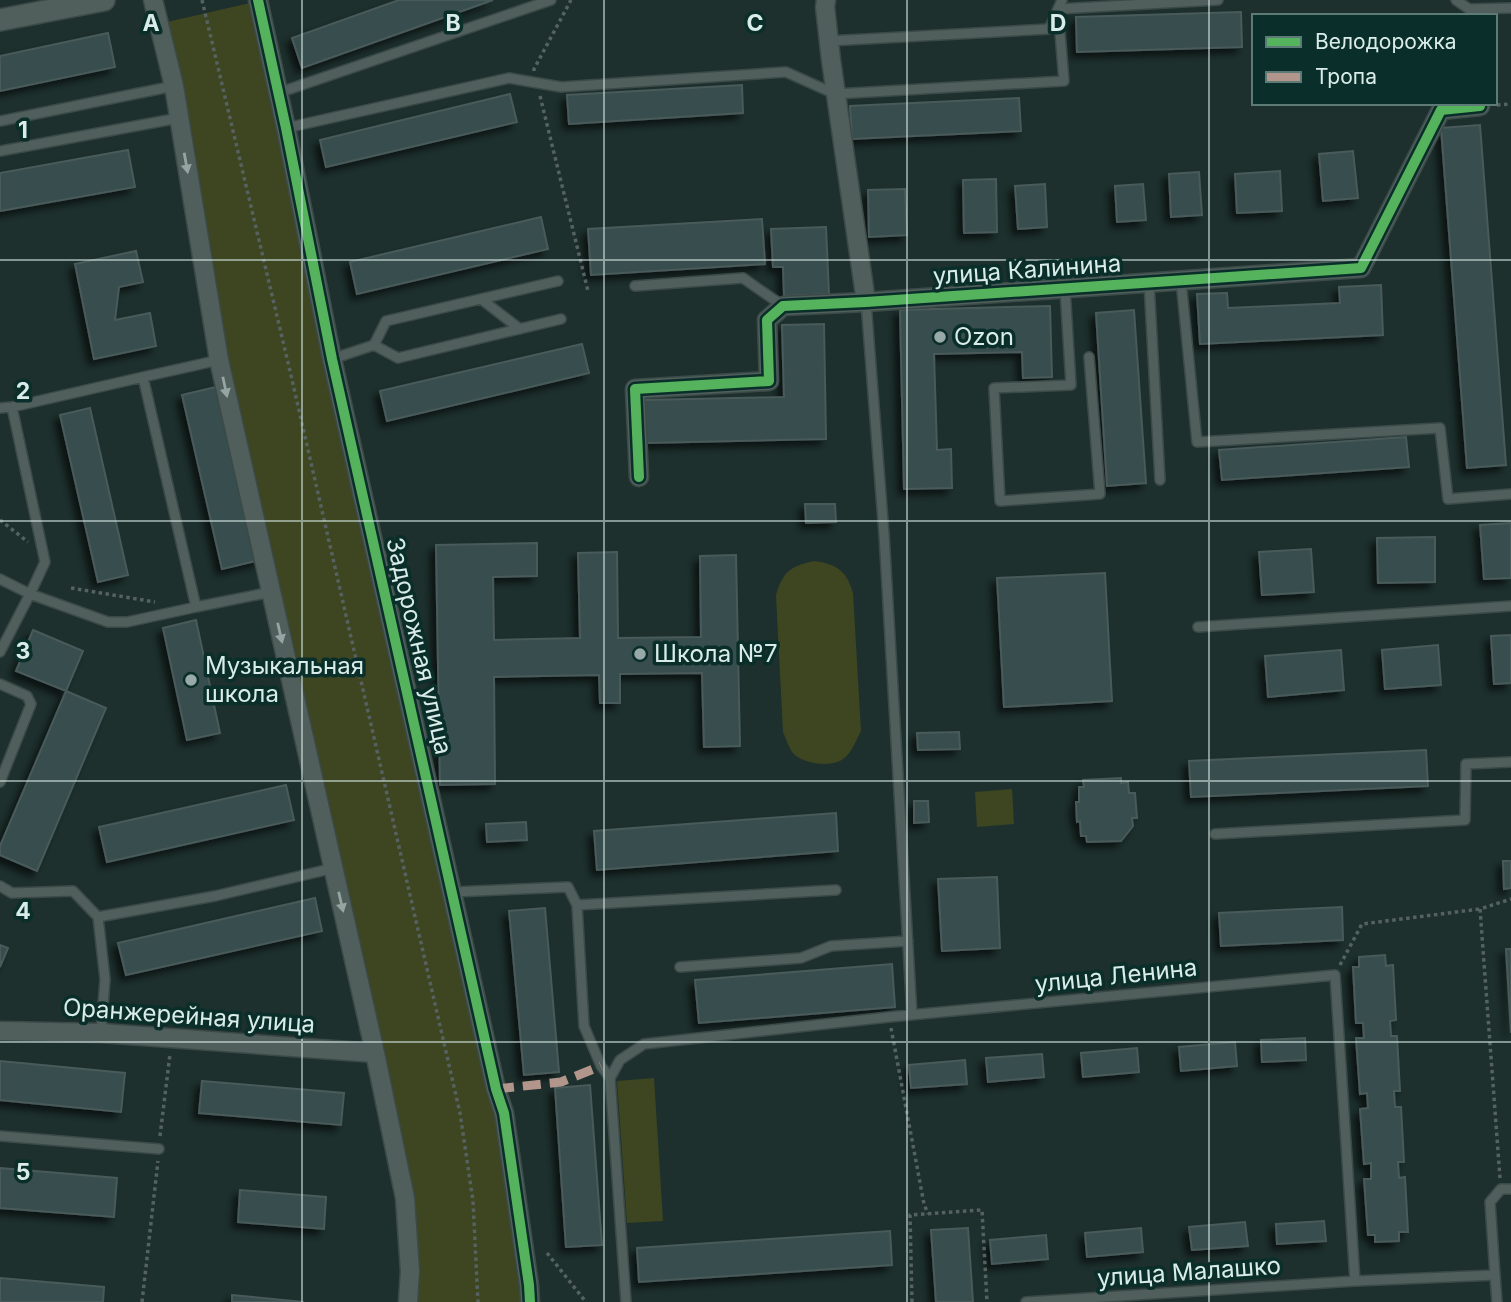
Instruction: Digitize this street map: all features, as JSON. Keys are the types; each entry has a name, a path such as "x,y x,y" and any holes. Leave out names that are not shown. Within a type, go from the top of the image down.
{"street":[{"path":"0,20 104,0"},
{"path":"153,0 174,86 219,360 334,868 405,1198 410,1271 408,1302"},
{"name":"Задорожная улица","path":"258,0 332,359 496,1089 504,1113 530,1302"},
{"path":"826,0 835,94 866,302"},
{"name":"улица Калинина","path":"783,306 1361,268 1441,110 1480,106"},
{"path":"639,477 635,389 769,381 767,320 783,306"},
{"name":"Оранжерейная улица","path":"0,1031 101,1033 375,1053"}],"lane":[{"path":"278,93 551,0"},
{"path":"1060,5 1218,0"},
{"path":"1456,0 1469,9 1511,8"},
{"path":"286,128 509,78 561,88 786,72 835,94 1064,81 1060,5"},
{"path":"828,41 1049,29 1060,5"},
{"path":"0,121 174,86"},
{"path":"0,151 179,118"},
{"path":"635,286 743,278 783,306"},
{"path":"332,359 374,345 386,321 558,281"},
{"path":"1181,281 1197,442 1440,428 1448,499 1511,494"},
{"path":"1149,283 1160,481"},
{"path":"1065,289 1071,385 994,388 1000,501 1100,494 1089,357"},
{"path":"481,299 520,329"},
{"path":"866,302 884,534 912,1015"},
{"path":"374,345 398,358 561,319"},
{"path":"0,408 219,360"},
{"path":"143,377 195,607"},
{"path":"0,652 45,562 12,407"},
{"path":"0,579 30,594 108,622 127,622 271,592"},
{"path":"1198,627 1511,606"},
{"path":"0,684 27,696 31,705 0,782"},
{"path":"1215,834 1465,820 1466,764 1511,762"},
{"path":"98,917 215,896 334,868"},
{"path":"0,886 12,893 73,891 98,917 105,979 101,1033"},
{"path":"453,892 568,887 577,905 584,1026 601,1066 610,1078 626,1302"},
{"path":"577,905 836,890"},
{"path":"680,967 801,958 831,946 908,941"},
{"path":"1335,975 1355,1281"},
{"name":"улица Ленина","path":"610,1078 620,1060 644,1044 889,1017 1335,975"},
{"path":"0,1136 159,1149"},
{"path":"1497,1302 1490,1202 1506,1189"},
{"name":"улица Малашко","path":"1026,1302 1495,1275"}],"path":[{"path":"202,0 460,1113 473,1201 478,1302"},
{"path":"571,0 534,69 588,291"},
{"path":"0,520 43,554"},
{"path":"71,588 161,602"},
{"path":"1335,975 1362,924 1480,909 1511,899"},
{"path":"1480,909 1506,1189"},
{"path":"889,1017 928,1214"},
{"path":"142,1302 172,1039"},
{"path":"912,1302 910,1215 982,1210 987,1302"},
{"path":"547,1253 586,1302"}],"green space":[{"path":"250,3 496,1089 530,1302 411,1302 405,1198 219,360 189,117 167,22"},
{"path":"814,561 840,570 848,579 853,593 861,731 846,756 838,762 824,764 809,762 796,756 783,732 776,595 789,571"},
{"path":"1012,789 1014,824 977,827 975,792"},
{"path":"654,1078 663,1221 627,1223 617,1081"}],"building":[{"path":"399,0 493,0 302,68 292,38"},
{"path":"1241,12 1242,47 1077,52 1076,17"},
{"path":"108,33 115,67 0,91 0,56"},
{"path":"742,85 743,113 569,124 567,95"},
{"path":"510,94 517,122 326,167 320,140"},
{"path":"1019,98 1021,131 852,139 850,106"},
{"path":"1480,125 1506,465 1467,468 1441,128"},
{"path":"128,150 135,187 0,211 0,173"},
{"path":"1353,151 1358,198 1323,201 1319,154"},
{"path":"1280,171 1282,211 1237,213 1235,174"},
{"path":"1199,172 1202,215 1171,217 1169,174"},
{"path":"996,179 997,232 964,233 963,180"},
{"path":"1045,184 1047,227 1018,229 1015,186"},
{"path":"1143,184 1146,220 1117,222 1115,186"},
{"path":"905,189 907,235 869,237 868,190"},
{"path":"541,217 548,249 357,294 350,262"},
{"path":"762,219 765,264 591,275 588,229"},
{"path":"826,227 829,294 784,296 783,267 773,267 771,229"},
{"path":"136,251 143,282 119,287 115,320 150,313 156,346 94,359 75,264"},
{"path":"1381,285 1383,335 1200,344 1197,294 1227,293 1228,308 1340,303 1339,287"},
{"path":"1050,306 1052,377 1023,378 1022,352 934,354 937,450 951,449 952,488 904,489 900,310"},
{"path":"1134,310 1146,483 1107,486 1096,313"},
{"path":"824,324 826,439 646,443 645,400 784,397 782,325"},
{"path":"582,344 589,373 387,421 380,391"},
{"path":"220,386 260,560 222,569 182,395"},
{"path":"90,408 128,575 98,582 60,415"},
{"path":"1406,437 1409,467 1222,480 1219,450"},
{"path":"805,504 835,504 836,522 806,523"},
{"path":"1511,523 1511,578 1484,579 1480,525"},
{"path":"1435,537 1435,582 1378,583 1377,538"},
{"path":"537,543 537,576 493,577 494,640 580,638 578,553 617,552 618,638 701,637 700,556 736,555 740,746 704,747 702,673 620,674 620,703 600,703 599,675 494,677 495,784 440,785 436,545"},
{"path":"1311,549 1314,592 1262,595 1259,552"},
{"path":"1105,573 1112,701 1004,707 997,578"},
{"name":"Музыкальная школа","path":"196,620 220,733 187,740 163,628"},
{"path":"33,630 83,651 66,691 16,671"},
{"path":"1511,635 1511,683 1494,684 1491,636"},
{"path":"1438,645 1441,685 1385,689 1382,650"},
{"path":"1341,650 1344,690 1268,697 1265,656"},
{"path":"66,691 106,708 37,871 0,855 0,846"},
{"path":"959,732 960,749 918,750 917,733"},
{"path":"1426,750 1428,786 1191,797 1189,761"},
{"path":"1121,778 1121,783 1128,782 1129,793 1135,793 1137,818 1132,818 1133,826 1121,841 1087,842 1086,836 1081,836 1080,821 1077,822 1076,802 1079,802 1079,787 1084,787 1083,780"},
{"path":"286,785 294,820 107,862 99,827"},
{"path":"914,801 928,801 929,822 914,823"},
{"path":"836,813 838,851 597,870 594,831"},
{"path":"526,822 527,840 487,842 486,824"},
{"path":"1503,861 1511,861 1511,888 1504,889"},
{"path":"997,877 1000,948 942,951 938,879"},
{"path":"315,898 322,931 126,975 118,943"},
{"path":"1342,907 1343,940 1221,946 1219,913"},
{"path":"545,908 559,1072 524,1075 509,911"},
{"path":"0,945 8,948 0,967"},
{"path":"1506,949 1511,949 1511,1033"},
{"path":"1385,955 1386,966 1393,965 1396,1020 1390,1021 1391,1036 1397,1036 1400,1091 1394,1091 1395,1107 1401,1107 1404,1162 1398,1162 1399,1178 1405,1177 1408,1232 1399,1232 1399,1241 1375,1242 1375,1235 1368,1235 1364,1179 1371,1179 1371,1163 1364,1164 1360,1109 1368,1108 1367,1093 1360,1094 1356,1038 1364,1038 1363,1023 1356,1023 1353,967 1359,967 1359,957"},
{"path":"892,964 895,1007 699,1023 695,980"},
{"path":"1305,1038 1306,1060 1262,1062 1261,1040"},
{"path":"1235,1042 1237,1066 1181,1071 1179,1047"},
{"path":"1137,1048 1139,1072 1083,1077 1081,1053"},
{"path":"1042,1054 1044,1077 988,1082 986,1058"},
{"path":"965,1060 967,1084 911,1088 909,1065"},
{"path":"0,1061 125,1073 121,1112 0,1100"},
{"path":"202,1081 344,1093 341,1125 199,1113"},
{"path":"590,1085 602,1245 566,1247 555,1088"},
{"path":"0,1168 117,1178 114,1217 0,1208"},
{"path":"240,1190 326,1197 324,1229 238,1222"},
{"path":"1324,1221 1326,1241 1277,1244 1276,1224"},
{"path":"1245,1222 1248,1246 1192,1250 1189,1227"},
{"path":"968,1228 973,1302 936,1302 931,1230"},
{"path":"1141,1228 1143,1252 1087,1257 1085,1233"},
{"path":"890,1231 892,1265 639,1282 637,1248"},
{"path":"1046,1235 1048,1259 992,1264 990,1240"},
{"path":"0,1278 104,1287 103,1302 0,1302"},
{"path":"232,1295 304,1302 232,1302"}],"marked path":[{"path":"496,1089 561,1082 601,1066"}],"cycle path":[{"path":"258,0 332,359 496,1089 504,1113 530,1302"},
{"path":"639,477 635,389 769,381 767,320 783,306 1361,268 1441,110 1480,106"}],"place":[{"name":"Ozon","path":"940,337"},
{"name":"Школа №7","path":"640,654"},
{"name":"Музыкальная школа","path":"191,680"}]}
